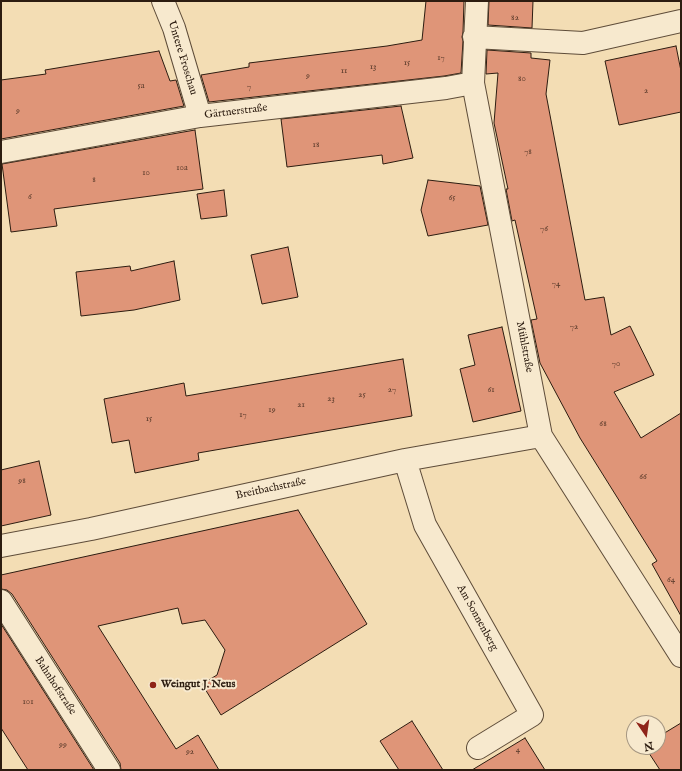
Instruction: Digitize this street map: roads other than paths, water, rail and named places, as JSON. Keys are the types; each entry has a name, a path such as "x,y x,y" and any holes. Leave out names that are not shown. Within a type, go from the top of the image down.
{"street":[{"name":"Untere Froschau","path":"163,1 174,28 200,116"},
{"name":"Mühlstraße","path":"477,1 474,36 473,83 541,436 681,656"},
{"path":"474,36 583,43 681,20"},
{"name":"Gärtnerstraße","path":"1,152 200,116 446,88 473,83"},
{"name":"Breitbachstraße","path":"1,546 99,527 405,460 541,436"},
{"name":"Am Sonnenberg","path":"405,460 425,525 532,714 478,748"},
{"name":"Bahnhofstraße","path":"1,601 109,770"}],"place":[{"name":"Weingut J. Neus","path":"153,685"}]}
